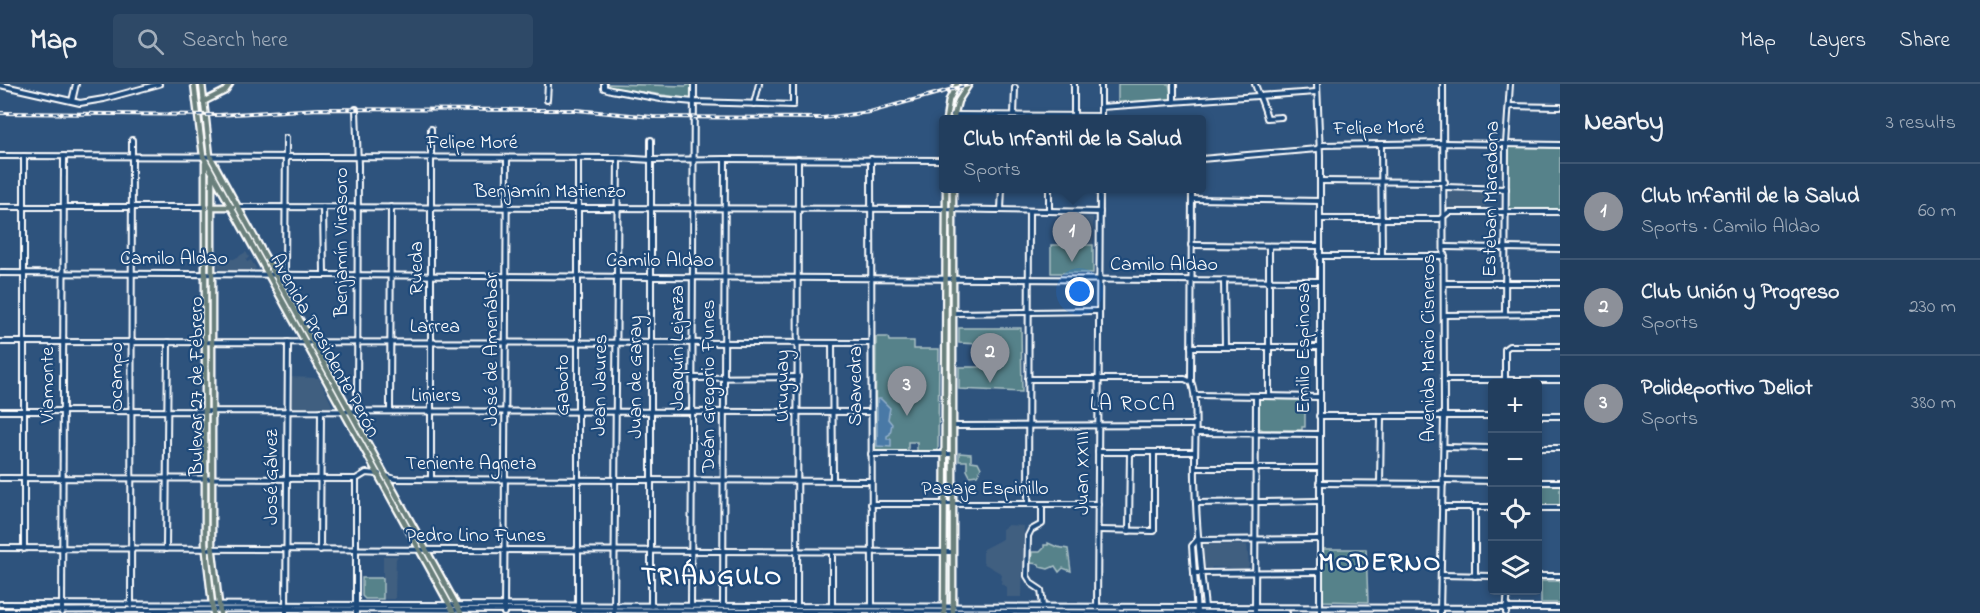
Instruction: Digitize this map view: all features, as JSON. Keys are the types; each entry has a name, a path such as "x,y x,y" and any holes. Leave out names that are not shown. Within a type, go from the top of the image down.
{"main road":[{"path":"194,85 201,84"},
{"name":"Avenida Presidente Perón","path":"201,84 207,158 238,207 427,551 457,612"},
{"path":"203,102 225,91 230,84"},
{"path":"947,115 949,100 957,84"},
{"path":"954,115 958,101 969,84"},
{"name":"Avenida Presidente Perón","path":"194,85 207,158 212,173 420,551 453,604"},
{"name":"Bulevar 27 de Febrero","path":"207,158 206,550 213,612"},
{"name":"Bulevar 27 de Febrero","path":"212,173 213,550 220,612"},
{"path":"944,610 945,193"},
{"path":"953,193 953,610"},
{"name":"Benjamín Matienzo","path":"206,207 238,207"}],"street":[{"path":"71,101 76,84"},
{"path":"0,85 80,103 159,84"},
{"path":"547,100 548,84"},
{"name":"Joaquín Lejarza","path":"691,612 694,84"},
{"path":"754,104 759,84"},
{"path":"604,86 661,99 793,105 793,84"},
{"path":"1074,84 1074,115"},
{"path":"1101,84 1101,115"},
{"path":"1174,84 1174,102"},
{"path":"1255,84 1259,97 1263,100 1266,118 1281,117"},
{"name":"Emilio Espinosa","path":"1317,84 1320,147 1320,613"},
{"name":"Avenida Mario Cisneros","path":"1440,610 1445,315 1443,84"},
{"name":"Esteban Maradona","path":"1505,314 1506,144 1510,84"},
{"path":"1014,115 1015,88"},
{"path":"1101,107 1316,92"},
{"path":"1509,106 1560,106"},
{"name":"Benjamín Virasoro","path":"356,109 357,411"},
{"name":"Rueda","path":"431,129 431,479"},
{"path":"285,274 286,138"},
{"name":"Ocampo","path":"131,612 132,140"},
{"name":"Juan de Garay","path":"651,140 651,612"},
{"name":"Felipe Moré","path":"1206,158 1322,145 1445,143 1560,145"},
{"path":"1381,145 1382,256"},
{"name":"Felipe Moré","path":"0,156 939,160"},
{"path":"24,156 24,549"},
{"name":"Viamonte","path":"62,612 64,156"},
{"name":"José de Amenábar","path":"504,612 507,158"},
{"name":"Gaboto","path":"578,158 578,612"},
{"name":"Jean Jaures","path":"614,612 618,158"},
{"name":"Deán Gregorio Funes","path":"723,612 725,159"},
{"name":"Uruguay","path":"797,612 798,159"},
{"name":"Saavedra","path":"871,159 872,612"},
{"path":"1320,182 1445,184 1506,189"},
{"path":"1002,193 1002,210"},
{"path":"1049,193 1049,211"},
{"name":"Juan XXIII","path":"1097,613 1100,193"},
{"path":"1192,193 1191,382 1195,395 1197,540 1205,613"},
{"path":"1192,199 1320,201"},
{"name":"Benjamín Matienzo","path":"0,207 206,207"},
{"name":"Benjamín Matienzo","path":"238,207 945,209 1100,212"},
{"path":"323,207 324,274"},
{"path":"390,411 391,207"},
{"path":"1028,504 1029,211"},
{"path":"1320,219 1440,219 1449,212 1560,212"},
{"path":"1191,245 1319,246"},
{"path":"1269,246 1269,396"},
{"path":"1445,247 1560,249"},
{"path":"1319,256 1445,256"},
{"name":"Camilo Aldao","path":"0,273 1319,281"},
{"path":"1224,280 1225,347"},
{"path":"1445,283 1560,283"},
{"path":"954,313 1100,310"},
{"path":"1445,315 1560,314"},
{"name":"Larrea","path":"0,342 871,343"},
{"path":"166,549 168,342"},
{"name":"José Gálvez","path":"286,611 288,342"},
{"path":"832,343 833,480"},
{"path":"1191,346 1319,347"},
{"path":"1505,379 1505,349 1509,346 1560,346"},
{"path":"693,378 798,377"},
{"path":"1028,379 1185,379 1191,382"},
{"path":"1444,380 1488,381"},
{"path":"1542,381 1560,380"},
{"path":"1195,395 1319,397"},
{"path":"1255,613 1256,396"},
{"name":"Liniers","path":"0,411 871,412"},
{"path":"320,550 321,411"},
{"path":"1319,416 1488,416"},
{"path":"1380,484 1381,416"},
{"path":"1542,416 1560,416"},
{"path":"953,426 1195,425"},
{"path":"1195,433 1319,434"},
{"path":"1444,447 1488,448"},
{"path":"1542,448 1560,448"},
{"path":"1098,452 1195,452"},
{"path":"1129,531 1130,452"},
{"path":"1098,530 1154,531 1154,452"},
{"path":"871,454 953,454"},
{"path":"1195,468 1319,468"},
{"name":"Teniente Agneta","path":"0,478 356,479 366,473 377,473 395,479 871,481"},
{"path":"356,479 356,612"},
{"path":"1319,483 1488,481"},
{"path":"1542,482 1560,482"},
{"path":"1196,503 1319,501"},
{"name":"Pasaje Espinillo","path":"871,504 1098,504"},
{"path":"1042,504 1042,524 1031,530 1028,536 1027,576 1032,584 1041,590 1043,606"},
{"path":"1442,507 1488,507"},
{"path":"1475,508 1475,576"},
{"path":"1542,508 1560,508"},
{"path":"1197,613 1192,546 1197,540 1319,539"},
{"name":"Pedro Lino Funes","path":"0,549 953,552"},
{"path":"832,552 832,612"},
{"path":"1194,573 1319,572"},
{"path":"1441,575 1488,576"},
{"path":"1542,576 1560,576"},
{"path":"0,604 872,605 944,610"},
{"path":"953,610 1043,606 1378,607 1440,610 1560,608"},
{"path":"1133,606 1133,613"},
{"path":"1166,607 1166,613"},
{"path":"1377,613 1378,607"},
{"path":"0,611 872,612 953,610 1287,613"}],"shaded area":[{"path":"1449,189 1485,190 1485,211 1449,209"},
{"path":"1067,217 1093,217 1093,245 1067,245"},
{"path":"246,252 249,257 246,260 247,262 251,260 256,268 254,271 218,268 218,259 234,259"},
{"path":"289,377 319,378 333,407 289,407"},
{"path":"877,399 881,399 890,408 888,419 892,424 887,439 891,439 891,447 877,446"},
{"path":"1008,525 1024,526 1022,597 1007,597 1007,587 1001,584 1002,574 983,563 983,549 1002,539 1002,529"},
{"path":"1205,544 1247,545 1249,565 1247,569 1212,567 1207,569 1204,565 1202,546"},
{"path":"383,556 398,556 395,599 383,599"}],"green space":[{"path":"608,84 686,86 691,84 691,99 608,87"},
{"path":"1118,84 1169,84 1172,100 1118,103"},
{"path":"1506,144 1560,145 1560,212 1506,212"},
{"path":"946,193 953,193 953,613 944,613"},
{"path":"1051,245 1093,245 1093,273 1051,273"},
{"path":"959,328 1021,328 1022,392 959,389 959,367 981,367 981,344 959,343"},
{"path":"876,337 888,337 889,341 914,341 914,349 939,349 938,452 917,452 917,442 908,442 908,452 878,452 875,449"},
{"path":"1259,399 1305,400 1305,427 1302,427 1302,430 1263,430 1259,428"},
{"path":"959,453 971,454 971,461 978,462 981,468 977,475 970,476 967,461 959,461"},
{"path":"1542,483 1560,483 1560,505 1542,505"},
{"path":"1048,543 1068,549 1071,571 1063,568 1059,572 1055,566 1048,569 1031,563 1032,552 1040,552"},
{"path":"1322,549 1366,549 1368,602 1323,601"},
{"path":"362,578 383,578 383,599 365,599 362,596"},
{"path":"1542,581 1560,581 1560,603 1541,603"}],"railway":[{"path":"0,113 219,115 319,109 576,110 653,117 823,118 870,112 971,84"}],"place":[{"name":"Club Infantil de la Salud","path":"1072,262"},
{"name":"Club Unión y Progreso","path":"990,383"},
{"name":"Polideportivo Deliot","path":"907,416"}],"district":[{"name":"LA ROCA","path":"1133,405"},
{"name":"MODERNO","path":"1380,564"},
{"name":"TRIÁNGULO","path":"712,578"}]}
